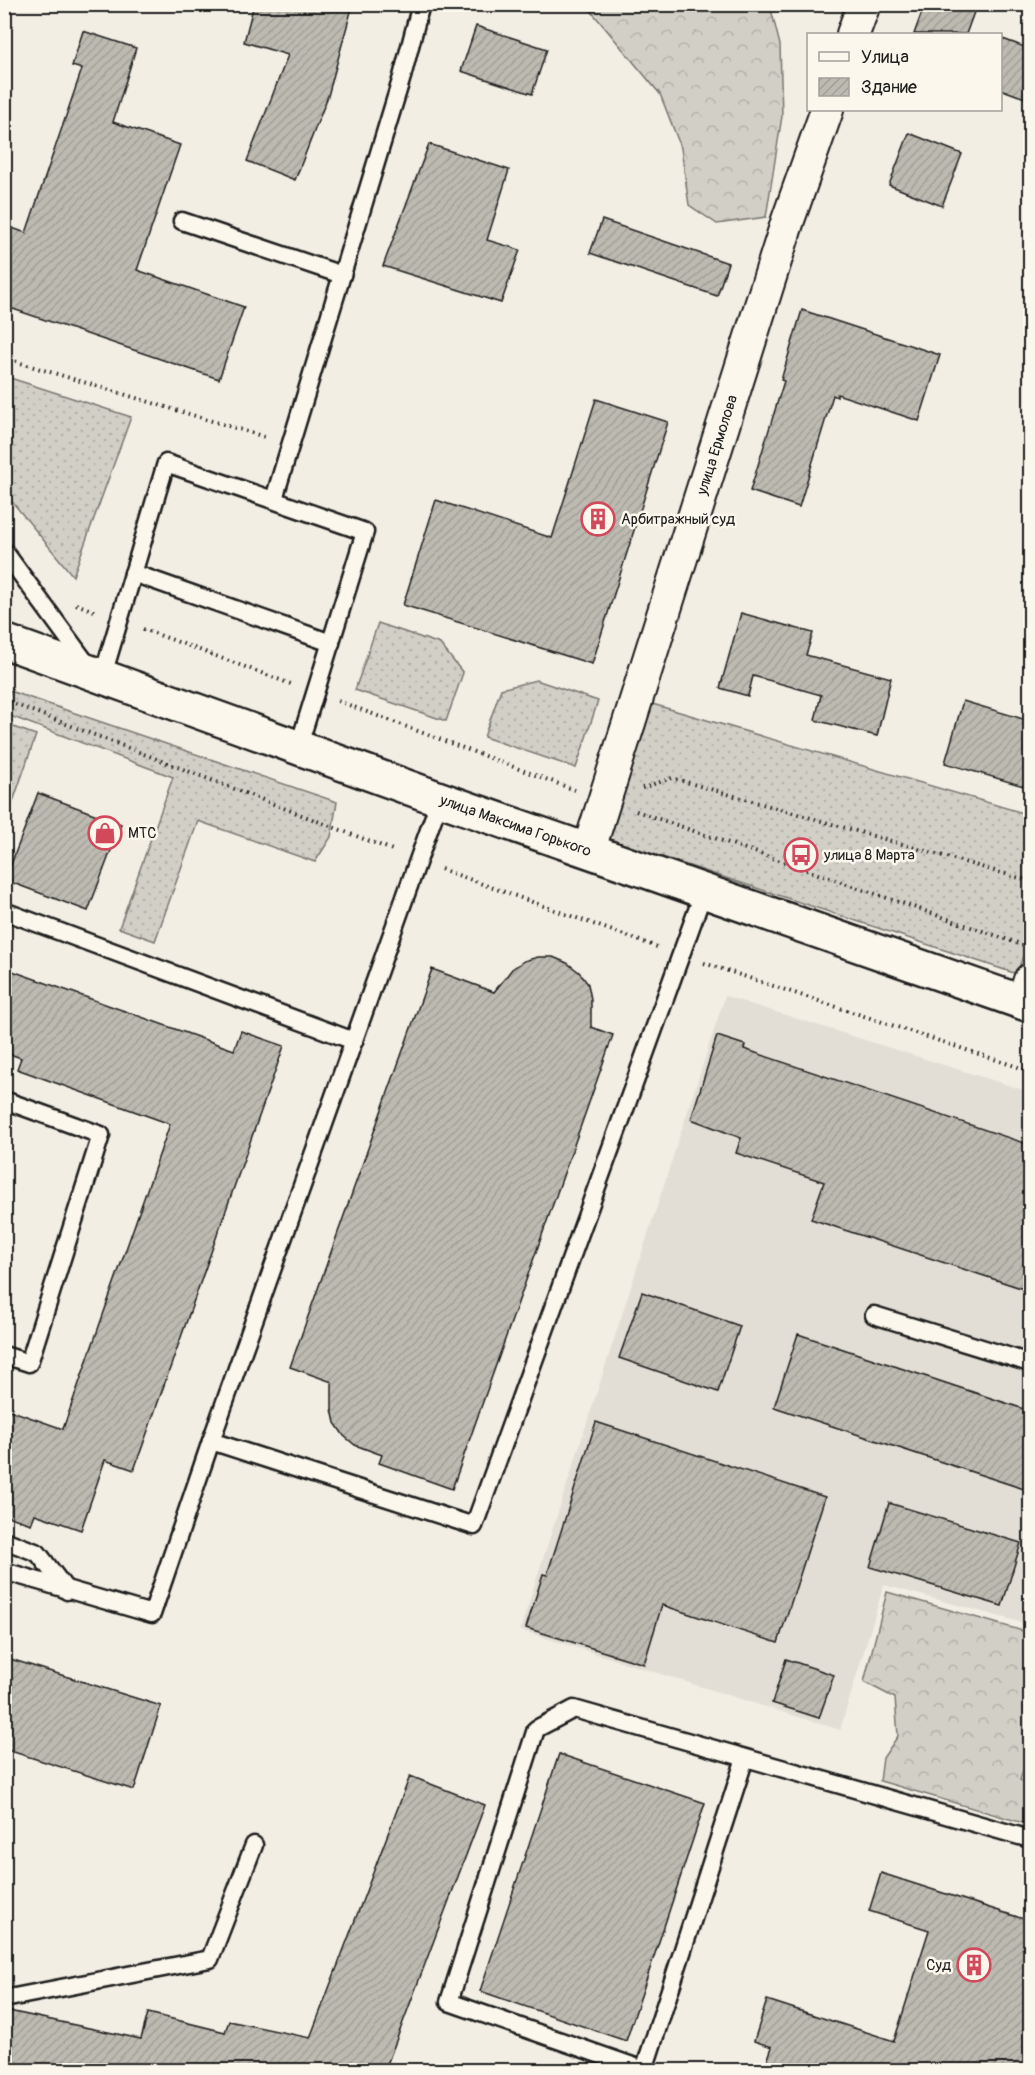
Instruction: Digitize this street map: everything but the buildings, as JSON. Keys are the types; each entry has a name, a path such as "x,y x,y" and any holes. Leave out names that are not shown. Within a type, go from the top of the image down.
{"main road":[{"name":"улица Максима Горького","path":"4,641 299,745 440,799 589,849 704,891 1028,996"}],"street":[{"path":"853,33 864,4"},
{"name":"улица Ермолова","path":"589,849 788,220 827,111"}],"lane":[{"path":"274,499 421,4"},
{"path":"182,221 342,276"},
{"path":"97,673 133,573 165,463 274,499 366,532 299,745"},
{"path":"4,551 97,673"},
{"path":"133,573 331,643"},
{"path":"4,1571 152,1614 211,1441 440,799"},
{"path":"211,1441 474,1526 704,891"},
{"path":"4,911 354,1041"},
{"path":"4,1100 101,1135 28,1363 4,1355"},
{"path":"874,1315 1030,1363"},
{"path":"4,1540 38,1553 67,1591"},
{"path":"745,1758 644,2070 449,2002 536,1729 574,1709 1030,1839"},
{"path":"4,1999 210,1959 254,1845"}],"path":[{"path":"4,358 291,446"},
{"path":"4,700 417,860 681,956 1030,1071"},
{"path":"605,801 672,778 1030,880"},
{"path":"605,801 1030,948"}],"shaded area":[{"path":"725,996 1030,1092 1030,1614 1027,1624 884,1585 840,1730 520,1630"}],"green space":[{"path":"586,5 770,5 780,45 782,116 766,217 717,224 689,205 681,148 660,94"},
{"path":"4,376 131,417 73,576 5,493"},
{"path":"378,623 440,644 463,673 446,721 355,690"},
{"path":"536,680 598,701 576,768 484,737 501,689"},
{"path":"4,689 337,802 331,837 315,862 198,821 155,941 119,928 173,777 5,714"},
{"path":"649,703 1030,815 1030,934 1017,974 608,839"},
{"path":"4,724 36,735 5,825"},
{"path":"887,1592 1030,1633 1030,1748 1020,1780 1030,1784 1030,1825 880,1781 883,1758 898,1736 895,1698 864,1682"}],"place":[{"name":"Арбитражный суд","path":"598,519"},
{"name":"МТС","path":"105,833"},
{"name":"улица 8 Марта","path":"801,855"},
{"name":"Суд","path":"974,1965"}]}
